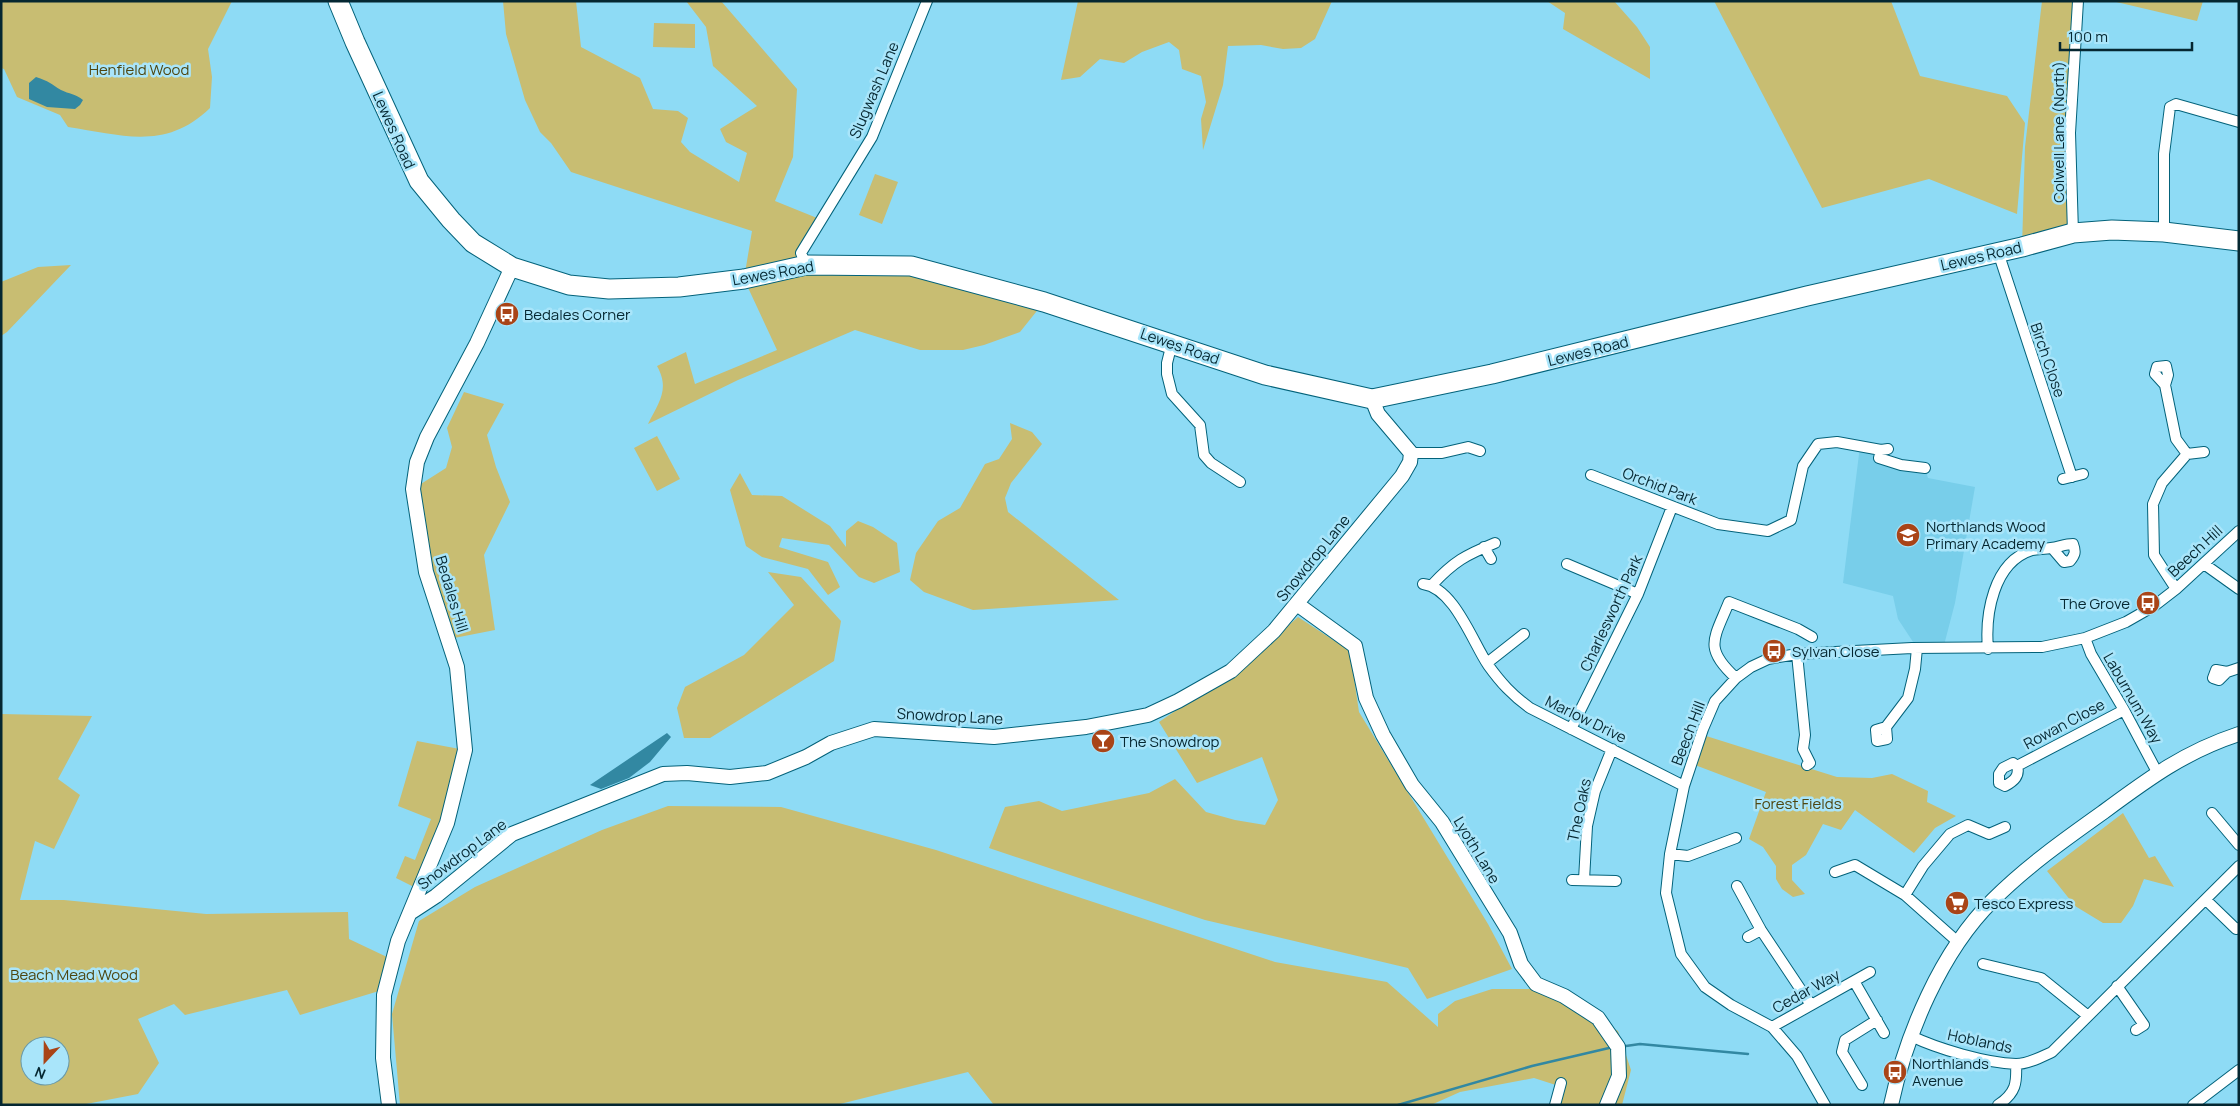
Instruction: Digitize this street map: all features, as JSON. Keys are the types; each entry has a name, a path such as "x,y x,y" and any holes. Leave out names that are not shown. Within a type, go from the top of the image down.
{"highway":[{"name":"Lewes Road","path":"338,1 354,42 419,181 473,243 512,267 569,285 609,289 679,287 744,279 806,265 911,266 1044,302 1265,375 1372,399 1492,374 1807,296 2073,233 2112,230 2164,232 2239,241"}],"street":[{"name":"Slugwash Lane","path":"806,265 801,253 872,138 928,1"},
{"name":"Colwell Lane (North)","path":"2073,233 2070,133 2078,1"},
{"path":"2164,232 2164,154 2170,106 2176,104 2239,122"},
{"name":"Birch Close","path":"1998,252 2067,478 2083,474"},
{"name":"Bedales Hill","path":"389,1105 383,1058 384,995 398,940 447,823 465,750 457,667 426,572 413,489 417,462 427,437 477,343 512,267"},
{"path":"1172,343 1167,369 1167,381 1172,394 1200,425 1204,455 1240,482"},
{"path":"2165,385 2176,439 2187,454"},
{"path":"1372,399 1378,414 1411,453 1442,453 1468,447 1480,452"},
{"name":"Orchid Park","path":"1591,475 1604,476 1672,507 1718,524 1768,531 1791,520 1803,466 1818,444 1837,442 1884,449 1879,458 1901,465 1925,468"},
{"path":"2176,589 2154,555 2153,504 2162,483 2187,454 2204,452"},
{"name":"Snowdrop Lane","path":"410,913 436,896 512,834 663,774 687,773 730,777 767,773 806,757 831,742 874,728 994,737 1086,727 1148,715 1178,701 1231,671 1274,631 1402,476 1410,462 1411,453"},
{"name":"Charlesworth Park","path":"1571,729 1638,594 1672,507"},
{"name":"Beech Hill","path":"1825,1105 1798,1056 1772,1027 1731,1005 1705,988 1681,954 1666,893 1670,854 1684,786 1703,729 1715,702 1736,678 1768,659 1797,654 1917,648 1988,649 2042,647 2085,638 2126,622 2154,606 2176,589 2239,531"},
{"name":"Marlow Drive","path":"1495,543 1471,552 1454,563 1428,585 1461,615 1487,663 1508,692 1530,708 1684,786"},
{"path":"1484,548 1491,559"},
{"path":"1988,649 1989,615 2000,578 2008,566 2020,556 2031,551 2052,548"},
{"path":"1567,564 1638,594"},
{"path":"2204,564 2239,589"},
{"path":"1736,678 1722,665 1714,652 1715,638 1729,602 1798,629 1812,637"},
{"name":"Lyoth Lane","path":"1297,604 1355,646 1366,698 1383,735 1412,785 1442,822 1510,933 1521,964 1536,984 1564,996 1598,1018 1618,1047 1619,1076 1607,1105"},
{"name":"Laburnum Way","path":"2085,638 2106,681 2124,710 2157,772"},
{"path":"1487,663 1522,640"},
{"path":"1886,727 1908,698 1915,669 1917,648"},
{"path":"1797,654 1805,735 1798,749 1810,763 1806,765"},
{"path":"2227,672 2239,668"},
{"name":"Rowan Close","path":"2017,766 2124,710"},
{"path":"1891,1105 1911,1036 1935,981 1959,943 1991,902 2025,870 2157,772 2185,755 2213,742 2239,734"},
{"name":"The Oaks","path":"1584,880 1587,826 1593,800 1612,749"},
{"path":"2212,813 2239,844"},
{"path":"1905,895 1923,866 1950,834 1968,825 1989,834 2004,827"},
{"path":"1670,854 1688,856 1736,838"},
{"path":"1835,872 1854,865 1905,895 1959,943"},
{"name":"Hoblands","path":"1911,1036 1927,1044 1972,1056 2016,1064 2039,1058 2052,1052 2239,866"},
{"path":"1572,880 1616,881"},
{"path":"1737,886 1761,930 1811,1005"},
{"path":"2206,900 2236,929 2239,928"},
{"path":"1748,937 1761,930"},
{"path":"1983,964 2041,978 2088,1016"},
{"name":"Cedar Way","path":"1772,1027 1870,972"},
{"name":"Cedar Way","path":"1854,981 1884,1033"},
{"path":"2117,986 2144,1024 2136,1030"},
{"path":"1862,1085 1842,1052 1845,1040 1877,1020"},
{"path":"1998,1105 2010,1094 2017,1082 2016,1064"},
{"path":"2193,1105 2239,1070"},
{"path":"1555,1105 1561,1083"}],"shaded area":[{"path":"36,77 83,100 75,109 47,107 29,99 29,83"},
{"name":"Northlands Wood Primary Academy","path":"1860,446 1879,458 1925,468 1928,478 1975,487 1955,603 1943,649 1917,648 1898,619 1893,596 1843,583"},
{"path":"667,733 671,737 650,762 629,778 601,789 590,785"}],"green space":[{"name":"Henfield Wood","path":"1,1 232,1 208,49 212,77 210,108 177,130 160,135 143,137 125,136 68,127 60,115 17,97 4,69 1,68"},
{"path":"503,1 576,1 581,47 640,78 653,109 678,111 688,118 681,142 690,152 739,182 747,153 726,142 720,129 757,106 713,66 706,27 686,1 721,1 797,89 793,157 775,201 822,220 801,253 806,265 911,266 1044,302 1020,332 984,345 963,350 920,350 855,330 738,380 648,424 663,389 661,374 657,366 686,352 695,384 777,350 744,279 752,231 571,172 551,143 540,132 525,100 506,34"},
{"path":"1078,1 1332,1 1315,39 1301,48 1283,49 1261,45 1228,46 1223,85 1203,150 1201,119 1206,102 1201,76 1182,69 1179,50 1169,42 1142,52 1124,63 1100,59 1080,77 1061,80"},
{"path":"1547,1 1614,1 1637,27 1650,47 1650,79 1563,29 1565,13"},
{"path":"1714,1 1891,1 1920,76 2007,96 2025,123 2017,214 1929,179 1822,208"},
{"path":"2042,1 2075,1 2073,233 2022,247 2025,147"},
{"path":"2112,1 2203,1 2197,21"},
{"path":"654,23 695,24 695,48 653,47"},
{"path":"875,174 898,182 882,224 859,215"},
{"path":"71,265 1,336 1,282 38,267"},
{"path":"464,392 504,404 487,435 496,467 510,502 484,555 495,630 449,639 413,489 446,468 452,447 447,428"},
{"path":"1010,423 1032,432 1042,444 1011,483 1005,498 1008,512 1119,600 973,610 924,592 910,580 916,553 938,521 960,508 985,464 999,459 1012,439"},
{"path":"657,436 680,479 657,491 634,448"},
{"path":"740,473 752,495 782,496 830,526 846,547 846,531 858,521 873,527 897,543 900,572 874,583 859,577 829,545 782,538 779,547 828,562 840,587 828,595 808,569 762,557 746,546 730,490"},
{"path":"768,572 801,577 841,621 834,661 710,738 684,738 677,708 685,687 744,655 794,605"},
{"path":"1298,617 1350,651 1359,712 1488,924 1512,969 1427,999 1408,968 1205,920 989,848 1005,807 1039,801 1062,811 1149,793 1175,779 1206,812 1235,820 1265,825 1278,800 1262,757 1197,783 1159,722 1248,661"},
{"name":"Beach Mead Wood","path":"1,714 92,716 58,779 80,795 54,849 35,841 20,900 64,900 206,914 348,912 349,939 387,957 379,991 300,1015 287,990 185,1015 174,1004 138,1019 159,1063 138,1094 81,1105 1,1105"},
{"name":"Forest Fields","path":"1703,735 1837,777 1872,778 1892,774 1928,791 1927,802 1956,816 1935,828 1914,853 1855,810 1841,830 1823,824 1806,855 1792,865 1792,880 1805,894 1793,897 1782,889 1776,879 1776,866 1763,847 1749,839 1766,792 1695,765"},
{"path":"417,741 465,750 420,890 396,878 405,856 415,860 431,819 398,806"},
{"path":"668,806 781,807 936,850 1275,962 1387,982 1438,1027 1438,1014 1455,1001 1492,989 1547,989 1618,1031 1631,1070 1622,1105 1559,1105 1562,1087 1534,1078 1460,1092 1431,1105 994,1105 968,1072 836,1105 400,1105 392,1014 419,921 475,887 602,830"},
{"path":"2123,813 2149,858 2155,856 2174,887 2144,879 2133,906 2121,923 2103,923 2075,906 2047,871"}],"waterway":[{"path":"1626,1046 1640,1044 1748,1054"},
{"path":"1398,1105 1532,1066 1609,1048"}],"place":[{"name":"Bedales Corner","path":"507,314"},
{"name":"Northlands Wood Primary Academy","path":"1908,535"},
{"name":"The Grove","path":"2148,603"},
{"name":"Sylvan Close","path":"1774,651"},
{"name":"The Snowdrop","path":"1103,741"},
{"name":"Tesco Express","path":"1957,903"},
{"name":"Northlands Avenue","path":"1895,1072"}]}
